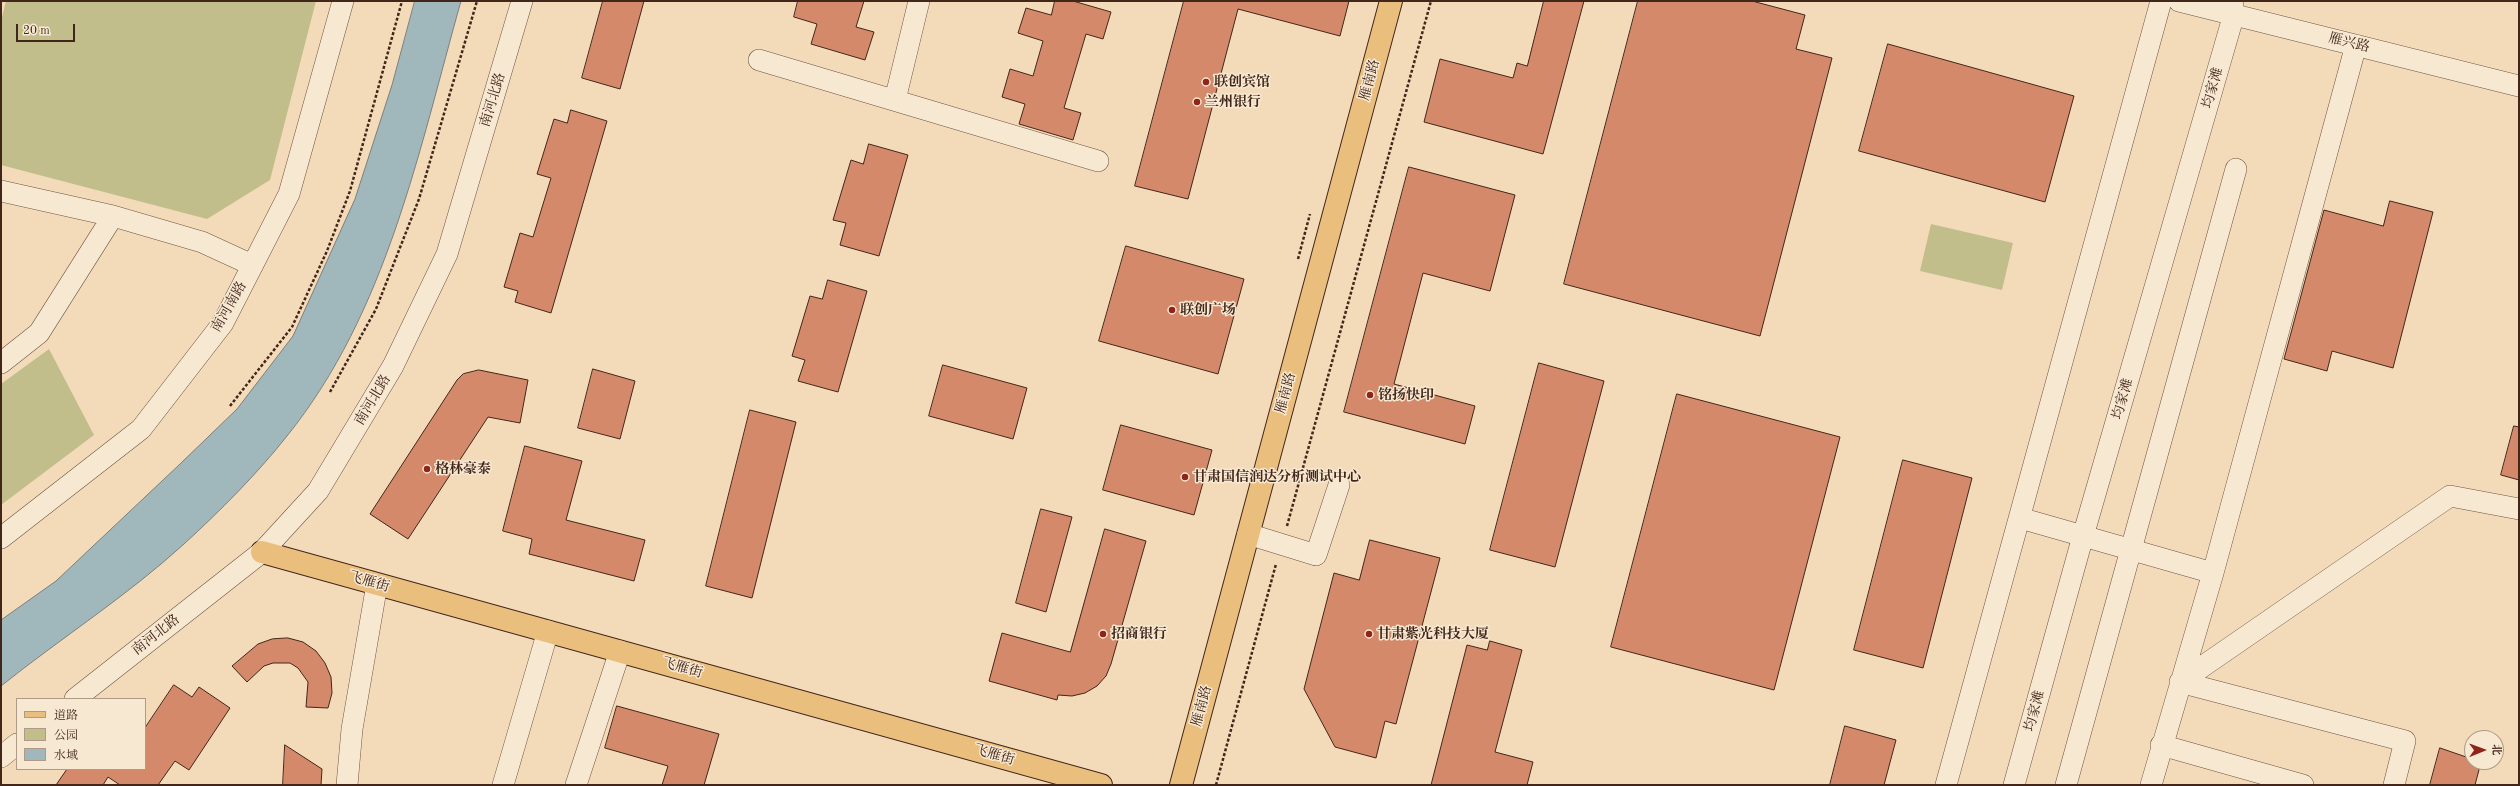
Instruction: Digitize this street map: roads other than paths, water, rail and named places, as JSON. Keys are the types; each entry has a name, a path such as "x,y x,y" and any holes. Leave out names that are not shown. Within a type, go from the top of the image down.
{"main road":[{"name":"雁南路","path":"1181,785 1391,1"},
{"name":"飞雁街","path":"262,552 1101,785"}],"street":[{"name":"南河南路","path":"1,538 141,429 223,324 289,194 343,1"},
{"name":"南河北路","path":"76,698 262,552 318,491 393,366 447,254 522,1"},
{"path":"895,100 919,1"},
{"path":"1946,785 2162,1"},
{"name":"雁兴路","path":"2179,1 2233,8 2356,45 2519,86"},
{"name":"均家滩","path":"2014,785 2233,8"},
{"path":"2151,785 2161,745 2212,574 2356,45"},
{"path":"759,60 1098,160"},
{"path":"2066,785 2236,168"},
{"path":"1,191 113,216 202,242 252,265"},
{"path":"1,362 38,333 113,216"},
{"path":"1248,534 1316,555 1339,485"},
{"path":"2180,682 2450,496 2519,509"},
{"path":"2020,518 2212,574"},
{"path":"347,785 352,729 378,584"},
{"path":"503,785 548,631"},
{"path":"576,785 620,651"},
{"path":"2180,682 2405,741 2394,785"},
{"path":"1,757 16,745"},
{"path":"2161,745 2303,785"}],"water":[{"path":"415,1 461,1 414,171 396,228 375,283 350,337 321,388 287,436 263,464 238,492 198,531 140,581 1,686 1,620 56,581 237,409 293,336 355,199 392,85"}],"place":[{"name":"联创宾馆","path":"1206,82"},
{"name":"兰州银行","path":"1197,102"},
{"name":"联创广场","path":"1172,310"},
{"name":"铭扬快印","path":"1370,395"},
{"name":"格林豪泰","path":"427,469"},
{"name":"甘肃国信润达分析测试中心","path":"1185,477"},
{"name":"招商银行","path":"1103,634"},
{"name":"甘肃紫光科技大厦","path":"1369,634"}]}
